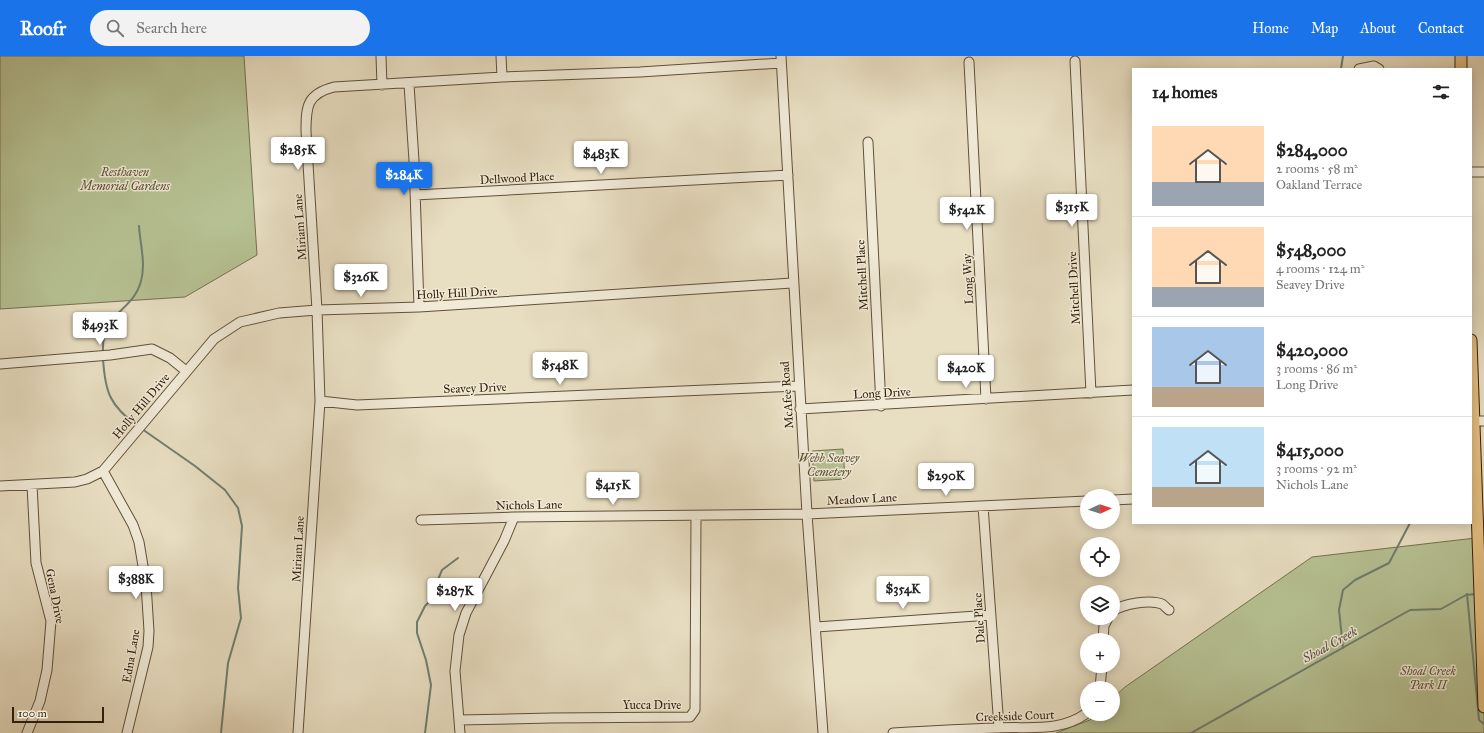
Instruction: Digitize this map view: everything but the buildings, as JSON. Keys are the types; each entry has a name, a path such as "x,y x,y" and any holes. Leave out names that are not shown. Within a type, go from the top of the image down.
{"main road":[{"path":"1460,56 1461,68"},
{"path":"1472,350 1479,421 1474,482 1484,707"}],"street":[{"path":"381,56 382,84"},
{"path":"501,56 502,77"},
{"name":"Miriam Lane","path":"298,733 320,401 317,310 306,131 308,103 315,95 329,88 502,77 640,72 781,60"},
{"name":"McAfee Road","path":"781,60 788,175 792,283 823,733"},
{"name":"Mitchell Drive","path":"1075,61 1091,393"},
{"name":"Long Way","path":"969,62 986,399"},
{"path":"1364,68 1374,66 1377,68"},
{"path":"409,84 419,307"},
{"name":"Mitchell Place","path":"868,142 881,406"},
{"path":"1472,172 1484,172"},
{"name":"Dellwood Place","path":"415,195 788,175"},
{"name":"Holly Hill Drive","path":"0,486 75,482 87,479 103,471 214,339 240,322 279,313 317,310 419,307 792,283"},
{"path":"0,364 110,355 152,349 170,358 186,371"},
{"name":"Seavey Drive","path":"320,401 357,405 799,386"},
{"name":"Long Drive","path":"800,409 881,406 1132,390"},
{"name":"Edna Lane","path":"103,471 133,525 139,542 146,584 150,631 148,647 127,733"},
{"name":"Gena Drive","path":"27,733 40,701 47,670 51,621 36,563 32,485"},
{"path":"1120,500 1132,499"},
{"name":"Meadow Lane","path":"807,514 1080,501"},
{"name":"Dale Place","path":"983,506 999,728"},
{"name":"Nichols Lane","path":"420,520 514,517 807,514"},
{"name":"Yucca Drive","path":"459,720 690,717 695,710 696,516"},
{"path":"460,733 455,671 459,635 466,613 504,541 514,517"},
{"path":"1120,607 1140,603 1161,604 1170,610"},
{"path":"816,627 991,614"},
{"name":"Creekside Court","path":"893,733 999,728 1054,728 1071,724 1080,718"}],"green space":[{"name":"Resthaven Memorial Gardens","path":"0,56 244,56 257,255 185,297 0,309"},
{"name":"Webb Seavey Cemetery","path":"843,449 845,479 814,481 812,451"},
{"name":"Shoal Creek Park II","path":"1484,537 1484,733 1056,733 1087,721 1120,721 1120,692 1125,687 1312,557"}],"waterway":[{"path":"1341,68 1343,56"},
{"path":"103,352 107,328 112,320 131,300 141,281 143,261 139,226"},
{"path":"103,358 105,380 111,397 121,411 137,426"},
{"path":"142,429 195,466 225,490 238,508 242,526 238,588 241,618 228,663 221,733"},
{"path":"1343,648 1339,610 1343,590 1355,580 1389,563 1409,524"},
{"path":"425,733 431,685 426,660 417,633 417,622 425,606 435,596 437,582 442,570 458,558"},
{"path":"1467,594 1479,720 1484,724"},
{"name":"Shoal Creek","path":"1191,733 1410,610 1441,609 1466,595 1476,594"}]}
